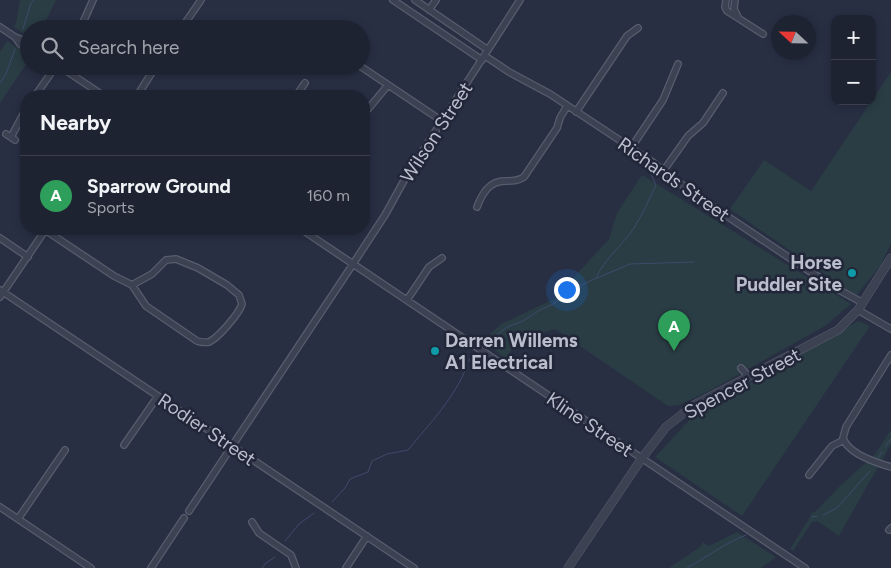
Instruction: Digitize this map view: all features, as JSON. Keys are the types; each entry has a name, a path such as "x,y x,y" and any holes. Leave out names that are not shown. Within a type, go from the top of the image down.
{"street":[{"path":"84,20 93,0"},
{"path":"187,20 201,0"},
{"name":"Richards Street","path":"393,0 485,55"},
{"name":"Richards Street","path":"415,0 509,72 542,89 664,170 694,194 792,260 863,303"},
{"path":"429,10 436,0"},
{"name":"Wilson Street","path":"189,511 386,215 406,176 520,0"},
{"path":"726,0 726,10 763,34"},
{"path":"735,0 734,11 740,18"},
{"path":"0,27 20,39"},
{"path":"576,112 627,36 638,28"},
{"path":"15,37 20,44"},
{"path":"631,148 663,100 678,64"},
{"path":"370,73 442,121"},
{"path":"39,90 50,75"},
{"path":"71,75 95,90"},
{"path":"139,90 150,75"},
{"path":"300,90 305,83"},
{"path":"370,107 388,85"},
{"path":"664,170 688,136 703,123 723,93"},
{"path":"477,207 482,195 494,183 517,180 524,177 557,128 567,106"},
{"path":"11,137 20,120"},
{"path":"1,293 43,235"},
{"path":"53,235 114,276 132,285 141,301 149,309 193,339 209,342 216,337 238,312 242,303 239,295 227,285 178,259 164,261 152,274 132,285"},
{"name":"Kline Street","path":"310,235 805,568"},
{"path":"0,238 28,256"},
{"path":"407,300 429,267 442,258"},
{"name":"Spencer Street","path":"568,568 663,430 680,414 748,376 834,333 858,310 891,258"},
{"name":"Rodier Street","path":"1,293 232,445 367,536 406,566 414,568"},
{"path":"858,310 891,329"},
{"path":"891,355 846,427 844,440 867,459 891,467"},
{"path":"741,368 748,376"},
{"path":"124,445 158,396"},
{"path":"809,475 831,447 844,440"},
{"path":"18,519 65,450"},
{"path":"0,507 91,568"},
{"path":"151,568 184,518"},
{"path":"252,522 259,533 291,555 296,568"},
{"path":"346,568 367,536"}],"shaded area":[{"path":"20,0 56,0 46,20 20,20 20,31 14,27"},
{"path":"7,41 20,49 20,73 0,103 0,52"},
{"path":"891,72 891,243 881,265 856,296 730,209 764,160 811,191 869,105 876,105 876,94"},
{"path":"642,175 851,304 825,326 709,391 679,405 668,406 555,329 516,341 506,359 483,341 501,324 554,299 609,239 617,213"},
{"path":"858,321 870,326 742,516 655,457 693,416"},
{"path":"891,430 891,444 839,536 817,521 812,522 793,551 790,549 811,513 815,512 874,455"},
{"path":"737,532 776,557 761,568 669,568 700,547 703,542 709,546"}],"waterway":[{"path":"26,20 31,3 34,0"},
{"path":"0,83 6,74 15,49"},
{"path":"488,342 507,327 523,321 596,278 604,264 634,228 643,212 656,185 650,172"},
{"path":"597,278 630,264 694,262"},
{"path":"469,361 471,356"},
{"path":"332,502 345,488 350,479 368,472 372,461 387,454 408,450 449,400 467,366"},
{"path":"885,447 891,439"},
{"path":"878,458 882,452"},
{"path":"823,515 837,508 870,471"},
{"path":"285,541 299,524 314,513"},
{"path":"812,517 817,516"},
{"path":"687,568 723,546 746,535"},
{"path":"262,568 275,557"}],"place":[{"name":"Horse Puddler Site","path":"852,273"},
{"name":"Darren Willems A1 Electrical","path":"435,351"},
{"name":"Sparrow Ground","path":"674,351"}]}
